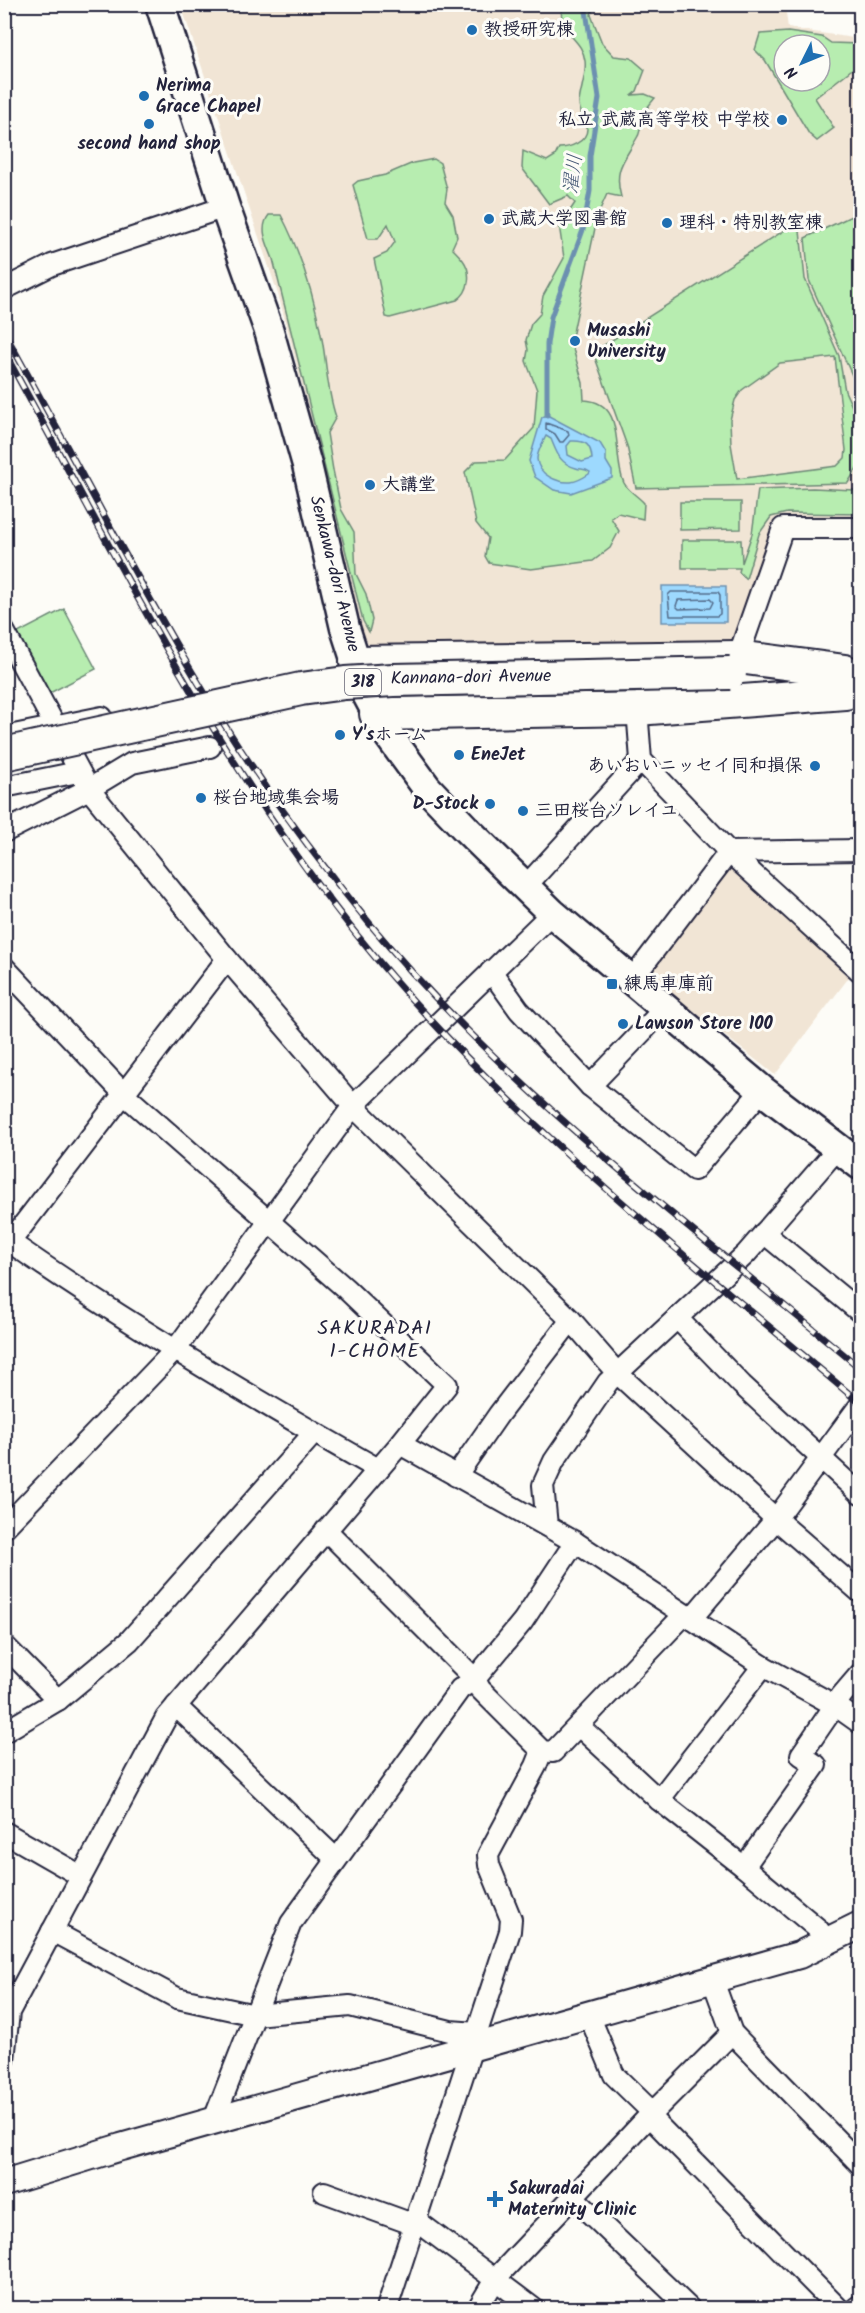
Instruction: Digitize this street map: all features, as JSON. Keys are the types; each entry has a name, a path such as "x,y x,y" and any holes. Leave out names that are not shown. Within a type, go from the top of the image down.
{"main road":[{"name":"Senkawa-dori Avenue","path":"160,4 225,207 269,332 307,465 345,628 376,714 396,748 428,788 552,913 762,1090 861,1165"},
{"path":"356,662 732,673"},
{"name":"318","path":"732,673 853,681"},
{"name":"Kannana-dori Avenue","path":"4,754 301,689 345,683 732,673"},
{"name":"Kannana-dori Avenue","path":"4,771 306,706 351,699 732,673"},
{"path":"376,714 637,709 853,681"}],"street":[{"path":"4,289 52,265 225,207"},
{"path":"732,673 783,528 861,528"},
{"path":"4,631 89,789 227,959 353,1106 571,1320 617,1373 776,1519 861,1592"},
{"path":"637,709 641,760 729,852 861,970"},
{"path":"4,737 125,713"},
{"path":"4,832 89,789 132,763 210,747"},
{"path":"525,887 641,760"},
{"path":"4,788 78,772"},
{"path":"729,852 861,850"},
{"path":"631,981 729,852"},
{"path":"4,1528 176,1348 353,1106 552,913"},
{"path":"227,959 125,1095 7,1240 59,1276 260,1402 378,1469"},
{"path":"4,968 125,1095 345,1288 447,1385 400,1444 166,1718 9,2012 4,2060"},
{"path":"491,971 519,1010 590,1086 694,1170 762,1090"},
{"path":"590,1086 664,1009"},
{"path":"547,1526 543,1485 554,1461 608,1382 746,1254 838,1148"},
{"path":"765,1233 861,1312"},
{"path":"677,1318 742,1385 820,1459 861,1494"},
{"path":"456,1476 499,1414 571,1320"},
{"path":"326,1530 475,1679 480,1689 542,1751 553,1752 688,1617 776,1519 861,1405"},
{"path":"4,1732 58,1700 129,1641 314,1432"},
{"path":"400,1444 575,1542 763,1666 836,1706 861,1724"},
{"path":"213,2122 291,1923 460,1689 475,1679 523,1621 575,1542"},
{"path":"4,1645 58,1700"},
{"path":"659,1800 763,1666"},
{"path":"744,1867 816,1765 801,1755 842,1695 861,1674"},
{"path":"176,1706 336,1859"},
{"path":"579,1726 659,1800 818,1929 828,1943"},
{"path":"387,2308 510,1931 511,1919 489,1865 488,1856 542,1751"},
{"path":"4,1832 81,1876"},
{"path":"4,2183 213,2122 475,2041 589,2015 713,1981 799,1955 828,1943 861,1925"},
{"path":"52,1931 177,1998 255,2015 350,2006 450,2031 475,2041"},
{"path":"713,1981 732,2033 861,2164"},
{"path":"589,2015 614,2074 838,2308"},
{"path":"478,2308 496,2278 650,2114 732,2033"},
{"path":"324,2192 416,2223 496,2278 533,2308"},
{"path":"572,2196 690,2308"},
{"path":"856,2308 861,2305"}],"shaded area":[{"name":"Musashi University","path":"181,5 785,5 788,28 821,33 772,33 772,93 832,93 832,35 860,39 860,520 777,520 734,645 381,654 368,644 361,629 278,294"},
{"path":"736,864 853,972 775,1075 645,973 727,865"}],"green space":[{"path":"562,5 594,5 591,15 602,43 614,56 631,58 645,70 637,91 632,95 645,94 655,98 644,112 639,134 619,171 621,197 607,194 598,214 571,342 583,383 584,400 598,403 607,410 613,420 620,471 624,483 644,503 643,519 618,513 611,518 619,531 610,548 593,561 531,569 489,563 485,556 488,538 476,523 465,472 476,461 505,460 534,428 537,390 526,361 528,350 526,340 531,324 540,314 543,296 564,258 558,218 567,215 575,203 568,196 549,204 522,168 523,151 547,161 555,156 559,148 581,141 587,129 579,103 585,61 579,46 563,23"},
{"path":"772,33 772,72 765,60 755,50 760,34"},
{"path":"832,43 860,44 860,63 832,85"},
{"path":"785,93 821,93 815,98 834,128 817,141 809,134"},
{"path":"434,159 440,163 447,189 445,202 453,215 457,237 452,248 462,258 468,270 467,287 457,300 390,318 386,317 374,259 387,253 395,242 388,224 378,239 368,239 353,185 358,181 385,175 413,163"},
{"path":"860,212 860,393 809,280 805,238"},
{"path":"269,215 281,215 288,229 301,260 315,307 336,417 327,433 333,470 341,509 354,532 356,574 366,594 372,620 369,632 363,621 273,259 265,237 264,226"},
{"path":"799,221 805,279 839,356 845,391 860,424 860,463 848,483 636,488 627,446 593,352","holes":["835,357 845,458 837,466 737,479 731,444 730,420 735,400 742,390 780,363"]},
{"path":"860,486 860,514 787,513 771,517 759,534 746,579 739,572 740,568 682,568 682,540 741,540 742,563 752,534 758,490 813,488 854,490"},
{"path":"680,502 741,502 741,529 680,530"},
{"path":"64,609 96,669 46,695 14,635"}],"water":[{"path":"547,415 600,443 606,453 606,461 612,471 612,478 571,493 554,490 535,477 529,461 542,417","holes":["546,436 551,439 562,460 570,466 590,472 589,474 571,482 555,479 545,474 538,465 537,459","571,441 587,444 592,459 582,462 568,455 567,446"]},
{"path":"662,586 726,586 726,622 662,622"}],"waterway":[{"name":"濯川","path":"547,415 547,344 551,317 583,230 590,191 590,156 599,98 585,4"}],"railway":[{"path":"4,332 141,584 209,701 274,799 370,924 482,1045 542,1102 668,1210 860,1368"},
{"path":"4,352 136,595 229,754 280,831 334,906 392,977 445,1036 501,1092 618,1199 860,1403"}],"place":[{"name":"教授研究棟","path":"472,30"},
{"name":"Nerima Grace Chapel","path":"144,96"},
{"name":"私立 武蔵高等学校 中学校","path":"782,120"},
{"name":"second hand shop","path":"149,124"},
{"name":"武蔵大学図書館","path":"489,219"},
{"name":"理科・特別教室棟","path":"667,223"},
{"name":"Musashi University","path":"575,341"},
{"name":"大講堂","path":"370,485"},
{"name":"Y'sホーム","path":"340,735"},
{"name":"EneJet","path":"459,755"},
{"name":"あいおいニッセイ同和損保","path":"815,766"},
{"name":"桜台地域集会場","path":"201,798"},
{"name":"D-Stock","path":"490,804"},
{"name":"三田桜台ソレイユ","path":"523,811"},
{"name":"練馬車庫前","path":"612,984"},
{"name":"Lawson Store 100","path":"623,1024"},
{"name":"Sakuradai Maternity Clinic","path":"495,2199"}],"district":[{"name":"SAKURADAI 1-CHOME","path":"375,1340"}]}
